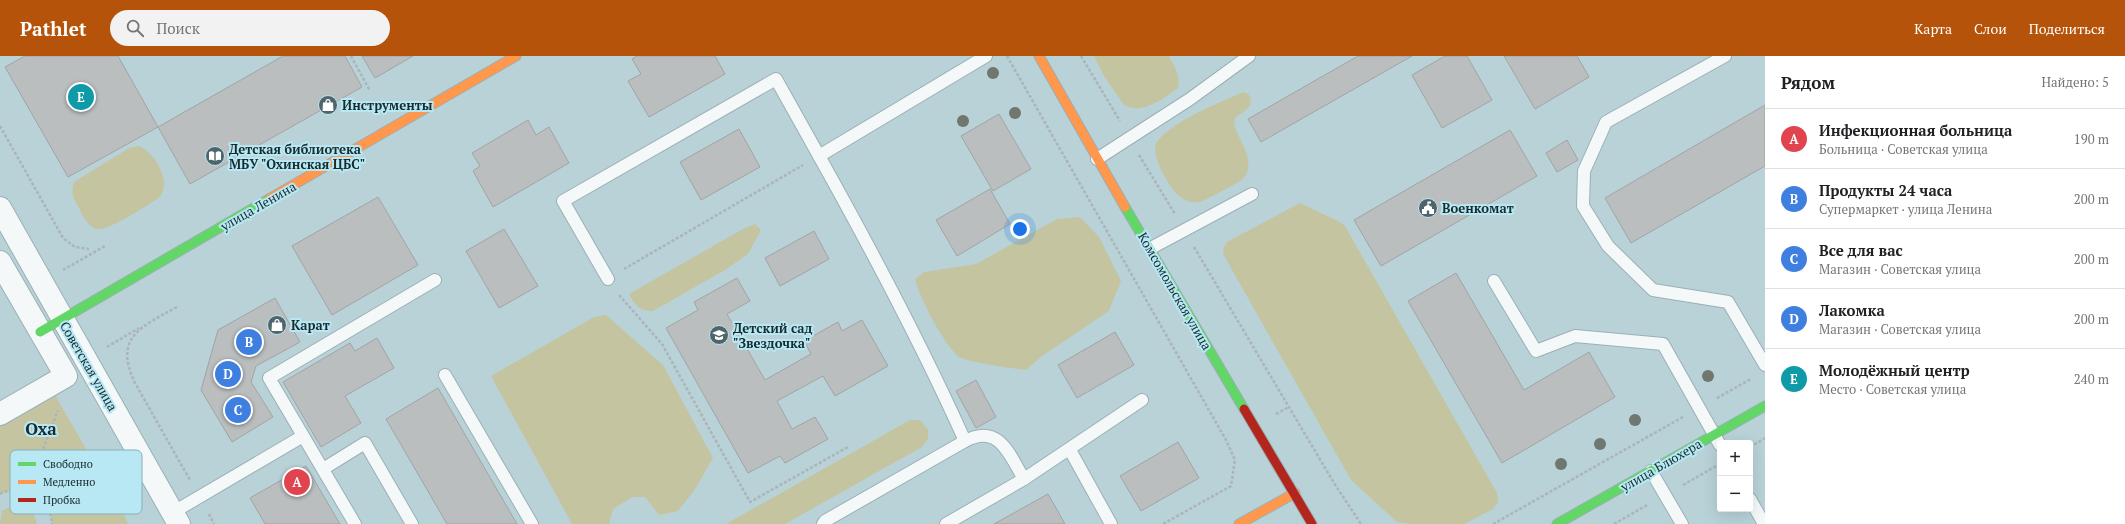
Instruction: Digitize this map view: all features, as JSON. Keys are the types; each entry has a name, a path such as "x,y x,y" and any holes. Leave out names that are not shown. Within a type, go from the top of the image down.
{"street":[{"name":"улица Ленина","path":"40,332 516,56"},
{"name":"Комсомольская улица","path":"1040,56 1097,159 1151,248 1254,427 1312,524"},
{"name":"Советская улица","path":"0,208 137,450"},
{"path":"0,262 66,376 0,414"},
{"name":"улица Блюхера","path":"1557,524 1651,471 1717,440 1765,406"},
{"name":"Советская улица","path":"142,459 176,518"},
{"path":"1240,524 1295,494 1320,524"}],"lane":[{"path":"819,156 986,56"},
{"path":"1097,159 1190,99 1250,56"},
{"path":"1725,56 1606,122 1584,171 1583,206 1608,246 1653,290 1728,302 1765,365"},
{"path":"608,279 563,202 776,79 867,243 932,368 965,441"},
{"path":"1151,248 1252,194"},
{"path":"355,524 269,378 435,280"},
{"path":"1494,281 1536,351 1575,336 1662,344 1717,440"},
{"path":"445,374 532,524"},
{"path":"946,524 1024,479 1070,450 1142,400"},
{"path":"823,524 825,521 976,435 987,435 996,438 1005,446 1024,479"},
{"path":"176,518 199,497 303,436"},
{"path":"323,469 366,444 412,524"},
{"path":"1070,450 1111,524"},
{"path":"1651,471 1682,524"},
{"path":"1753,504 1764,524"}],"path":[{"path":"351,56 370,91"},
{"path":"1007,56 1226,440 1235,460 1231,486 1163,524"},
{"path":"1081,56 1334,483 1361,524"},
{"path":"0,126 63,238 75,248 89,249"},
{"path":"819,156 608,279 662,344 750,502 848,447"},
{"path":"177,307 139,328 126,350 128,369 214,524"},
{"path":"1493,524 1752,378"},
{"path":"42,450 60,403"},
{"path":"1753,445 1765,438"},
{"path":"0,494 10,492"},
{"path":"50,514 52,524"}],"green space":[{"path":"1094,56 1169,56 1178,75 1178,88 1166,97 1145,107 1131,108 1124,105 1104,76"},
{"path":"1243,92 1248,94 1251,98 1250,105 1236,117 1234,124 1247,154 1248,171 1240,181 1203,201 1195,202 1185,200 1174,191 1163,174 1156,156 1155,148 1157,142 1164,134 1184,120"},
{"path":"139,146 156,161 163,176 163,191 159,198 137,212 102,229 93,228 84,217 74,198 72,189 74,182 129,148"},
{"path":"1300,203 1340,222 1345,226 1497,493 1498,502 1493,509 1464,524 1411,524 1397,522 1351,480 1223,254 1224,247 1227,242"},
{"path":"1080,217 1099,237 1121,281 1109,311 1042,356 1026,370 981,363 959,357 946,343 933,321 915,279 924,272 976,264 1057,219"},
{"path":"755,224 761,230 748,254 725,270 653,311 641,309 631,298 629,294 743,229"},
{"path":"606,315 663,365 713,458 694,491 678,511 659,515 645,497 633,497 613,509 609,524 572,524 491,376 594,317"},
{"path":"51,388 87,450 10,450 10,491 0,494 0,417"},
{"path":"910,420 920,420 928,430 928,439 922,447 785,524 726,524"},
{"path":"10,507 10,514 33,514 37,524 0,524 2,511"},
{"path":"123,514 128,524 52,524 50,515"}],"building":[{"path":"25,56 118,56 158,127 68,177 5,67"},
{"path":"283,56 345,56 362,87 190,184 158,127"},
{"path":"362,56 413,56 375,78"},
{"path":"637,56 715,56 725,74 649,117 628,81 641,74 632,59"},
{"path":"1358,56 1412,56 1261,142 1248,119"},
{"path":"1445,56 1467,56 1492,100 1442,128 1412,75"},
{"path":"1504,56 1577,56 1589,77 1535,109"},
{"path":"1765,105 1765,166 1631,243 1605,198"},
{"path":"999,114 1031,169 993,191 961,136"},
{"path":"528,120 536,135 549,127 569,163 493,207 473,171 480,166 472,153"},
{"path":"739,129 760,167 701,200 680,162"},
{"name":"Военкомат","path":"1510,130 1537,176 1381,266 1354,220"},
{"path":"1567,140 1578,160 1557,172 1546,153"},
{"path":"990,189 1010,224 957,256 936,220"},
{"path":"378,197 418,265 332,315 292,246"},
{"path":"504,229 538,286 499,308 466,251"},
{"path":"814,231 829,259 780,286 765,258"},
{"path":"1456,273 1524,390 1589,352 1615,397 1502,463 1408,301"},
{"path":"737,278 750,301 727,314 765,380 811,354 804,341 838,322 842,331 862,320 888,366 835,396 823,376 777,401 792,429 815,417 828,439 785,463 780,456 748,473 666,328 698,310 694,302"},
{"path":"275,298 300,342 256,366 251,382 273,417 232,442 201,390 218,330"},
{"path":"1115,332 1134,365 1077,398 1058,365"},
{"path":"377,338 394,368 345,396 361,423 321,447 283,382 350,343 355,351"},
{"path":"976,380 996,417 976,428 956,391"},
{"path":"438,388 517,524 447,524 386,419"},
{"path":"1178,442 1199,478 1141,511 1120,476"},
{"path":"306,466 340,524 265,524 250,498"},
{"path":"1048,494 1065,524 994,524"}],"traffic: fast":[{"path":"40,332 269,199"},
{"path":"1125,207 1244,409"},
{"path":"1557,524 1765,406"}],"traffic: slow":[{"path":"269,199 516,56"},
{"path":"1039,56 1125,207"},
{"path":"1239,524 1295,493"}],"traffic: jam":[{"path":"1244,409 1312,524"}],"place":[{"name":"Молодёжный центр","path":"81,97"},
{"name":"Инструменты","path":"328,105"},
{"name":"Детская библиотека МБУ \"Охинская ЦБС\"","path":"215,156"},
{"name":"Военкомат","path":"1428,208"},
{"name":"Карат","path":"277,325"},
{"name":"Детский сад \"Звездочка\"","path":"719,335"},
{"name":"Продукты 24 часа","path":"249,342"},
{"name":"Лакомка","path":"228,374"},
{"name":"Все для вас","path":"238,410"},
{"name":"Инфекционная больница","path":"297,482"}],"district":[{"name":"Оха","path":"41,429"}]}
